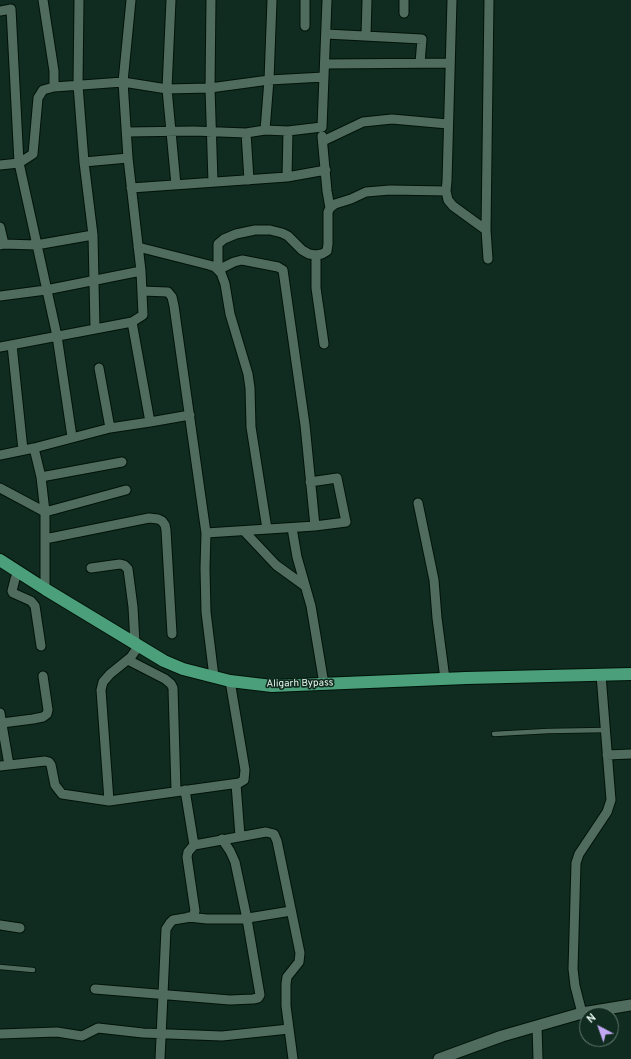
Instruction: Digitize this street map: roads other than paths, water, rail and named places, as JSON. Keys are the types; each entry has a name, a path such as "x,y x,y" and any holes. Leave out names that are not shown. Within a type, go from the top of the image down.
{"highway":[{"name":"Aligarh Bypass","path":"0,560 17,576 45,589 164,661 230,681 272,686 445,679 602,682 631,674"}],"street":[{"path":"43,0 54,71 54,87"},
{"path":"79,0 78,85 84,162 93,235 95,329"},
{"path":"0,347 132,322 143,315 141,271 128,158 123,82 131,0"},
{"path":"171,0 167,89 176,185"},
{"path":"211,0 210,88 214,182"},
{"path":"264,130 269,80 272,0"},
{"path":"305,0 305,26"},
{"path":"218,270 218,244 224,239 236,234 255,230 270,230 282,233 288,236 302,250 316,256 327,251 328,212 330,208 322,141 322,127 327,0"},
{"path":"366,36 367,0"},
{"path":"404,0 404,13"},
{"path":"452,0 446,191 448,200 453,206 486,230"},
{"path":"488,259 486,230 489,0"},
{"path":"0,11 9,5"},
{"path":"9,5 19,163 57,336 72,437"},
{"path":"326,34 422,39 420,63"},
{"path":"325,64 450,63"},
{"path":"0,165 19,163 33,154 38,98 43,90 54,87 123,82 167,89 210,88 269,80 324,77"},
{"path":"322,141 363,122 392,119 448,124"},
{"path":"127,132 246,133 264,130 288,131 322,127"},
{"path":"286,177 288,131"},
{"path":"246,133 248,180"},
{"path":"84,162 128,158"},
{"path":"131,188 286,177 326,170"},
{"path":"330,208 335,204 366,192 390,190 446,191"},
{"path":"0,227 2,245 36,245 93,235"},
{"path":"138,247 209,265 221,273 225,284 230,314 248,374 250,388 251,427 267,529"},
{"path":"316,256 316,288 324,344"},
{"path":"218,270 234,262 242,260 278,267 283,270 305,425 315,526"},
{"path":"0,296 46,290 141,271"},
{"path":"142,291 163,291 168,292 172,297 190,414 206,534 206,612 214,677"},
{"path":"132,322 150,422"},
{"path":"12,345 23,450"},
{"path":"99,368 110,428"},
{"path":"0,455 34,448 110,428 190,414"},
{"path":"34,448 41,477 45,512 45,589"},
{"path":"41,477 122,462"},
{"path":"206,534 292,528 346,522 337,478 310,482"},
{"path":"0,488 45,512 126,490"},
{"path":"418,503 434,580 435,605 445,679"},
{"path":"45,539 149,518 162,521 166,530 172,634"},
{"path":"292,528 297,557 311,606 324,684"},
{"path":"244,531 276,565 305,586"},
{"path":"91,568 120,564 124,565 128,569 134,607 137,646 129,658 103,682 101,690 109,801"},
{"path":"17,576 12,589 13,593 31,602 35,606 41,646"},
{"path":"129,658 165,679 173,688 181,790 194,846"},
{"path":"2,723 33,719 47,714 48,710 43,676"},
{"path":"0,713 2,723 4,766 45,761 48,762 51,765 55,786 62,794 109,801 181,790 236,784 244,780 245,770 230,681"},
{"path":"580,1007 575,986 573,969 576,863 579,854 611,804 602,682"},
{"path":"607,755 631,754"},
{"path":"236,784 240,836"},
{"path":"160,1059 166,929 173,920 193,916 194,911 187,857 188,852 194,846 222,839 266,832 274,834 277,841 300,957 299,962 287,977 286,984 286,1000 293,1059"},
{"path":"95,989 230,1000 258,998 260,992 235,862 222,839"},
{"path":"188,917 207,919 247,919 291,911"},
{"path":"0,925 20,928"},
{"path":"619,1007 631,1005"},
{"path":"439,1059 502,1036 579,1014"},
{"path":"537,1026 538,1059"},
{"path":"0,1034 57,1032 82,1036 98,1028 162,1034 227,1036 289,1030"}],"lane":[{"path":"494,734 606,730"},
{"path":"0,967 33,970"}]}
